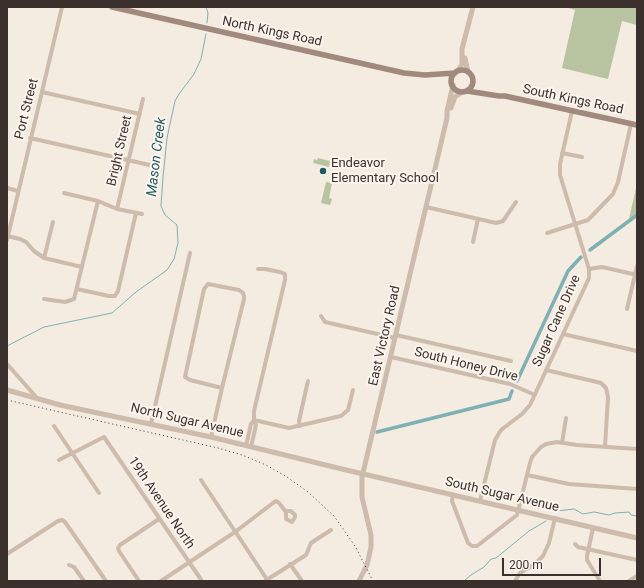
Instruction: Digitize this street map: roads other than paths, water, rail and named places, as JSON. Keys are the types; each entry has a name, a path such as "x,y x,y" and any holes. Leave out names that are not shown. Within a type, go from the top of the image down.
{"main road":[{"name":"North Kings Road","path":"112,7 404,73 420,78 443,77 452,84"},
{"path":"463,70 468,72 473,80 471,86 464,91 456,90 452,84 452,78 456,72 463,70"},
{"name":"North Kings Road","path":"404,73 425,75 456,72"},
{"name":"South Kings Road","path":"473,80 481,89 505,96"},
{"name":"South Kings Road","path":"464,91 505,96 634,125"}],"street":[{"name":"Port Street","path":"7,237 62,7"},
{"path":"456,72 462,64 462,49 473,7"},
{"path":"466,37 465,56 468,72"},
{"name":"East Victory Road","path":"447,118 452,84"},
{"name":"East Victory Road","path":"360,581 369,559 371,547 371,535 362,497 361,486 363,474 447,118 454,100 464,91"},
{"path":"42,92 140,114"},
{"name":"Bright Street","path":"118,209 143,99"},
{"name":"Sugar Cane Drive","path":"480,501 495,440 501,430 526,410 535,395 587,283 589,269 560,175 562,153 572,111"},
{"path":"547,233 591,218 613,194 634,125"},
{"path":"30,138 154,166"},
{"path":"562,153 582,157"},
{"path":"7,188 18,191"},
{"path":"64,193 98,201 118,209 142,214"},
{"name":"Bright Street","path":"44,299 65,302 74,299 98,201"},
{"path":"426,206 478,219 500,222 503,221 516,202"},
{"path":"77,289 115,296 118,291 136,213"},
{"path":"473,242 478,219"},
{"path":"44,258 53,222"},
{"path":"7,237 20,239 26,242 34,251 44,258 82,267"},
{"path":"151,424 190,253"},
{"path":"627,309 637,266"},
{"path":"589,269 602,267 636,274"},
{"path":"249,446 256,425 254,420 254,410 285,280 285,274 265,269 258,269"},
{"path":"210,437 222,388 244,296 239,290 211,284 207,285 203,297 185,377 190,380 222,388"},
{"path":"321,316 325,322 510,361"},
{"path":"563,334 637,351"},
{"name":"South Honey Drive","path":"391,357 510,384 535,395"},
{"path":"7,364 37,399"},
{"path":"546,370 601,383 606,388 608,396 605,447"},
{"path":"300,426 299,421 308,381"},
{"name":"North Sugar Avenue","path":"7,390 37,399 210,437 363,474"},
{"path":"254,420 289,428 341,416 348,410 353,390"},
{"path":"562,443 566,418"},
{"path":"54,426 99,493"},
{"name":"19th Avenue North","path":"72,453 104,437 202,581"},
{"path":"453,495 452,501 468,543 472,546 477,546 517,515 530,463 536,452 546,444 553,442 637,449"},
{"path":"59,460 72,453"},
{"name":"South Sugar Avenue","path":"363,474 637,538"},
{"path":"527,475 569,484 637,489"},
{"path":"201,480 267,581 290,564 306,555 311,543 331,530"},
{"path":"161,581 235,532 276,501 286,512"},
{"path":"139,581 118,548 120,545 159,518"},
{"path":"515,581 520,572 535,564 543,556 549,543 555,518"},
{"path":"7,554 58,521 62,520 65,522 106,581"},
{"path":"594,528 587,560 600,581"},
{"path":"575,544 578,547 588,550 637,560"},
{"path":"290,564 302,581"},
{"path":"69,566 74,567 84,581"},
{"path":"629,581 637,576"}],"waterway":[{"name":"Mason Creek","path":"206,7 208,13 207,23"},
{"name":"Mason Creek","path":"7,346 44,327 112,313 136,292 167,270 174,259 178,243 177,225 165,215 161,206 167,138 175,101 194,74 201,59 206,34"},
{"path":"590,250 637,215"},
{"path":"517,381 568,271 581,257"},
{"path":"377,432 509,399 512,391"},
{"path":"557,511 574,509 583,514 594,512 609,515 629,512 631,515 637,516"},
{"path":"464,581 484,567 491,559 496,558 529,531 546,521"}],"railway":[{"path":"7,400 218,448 242,455 266,465 287,477 308,492 334,516 355,546 373,581"}],"place":[{"name":"Endeavor Elementary School","path":"323,171"}]}
